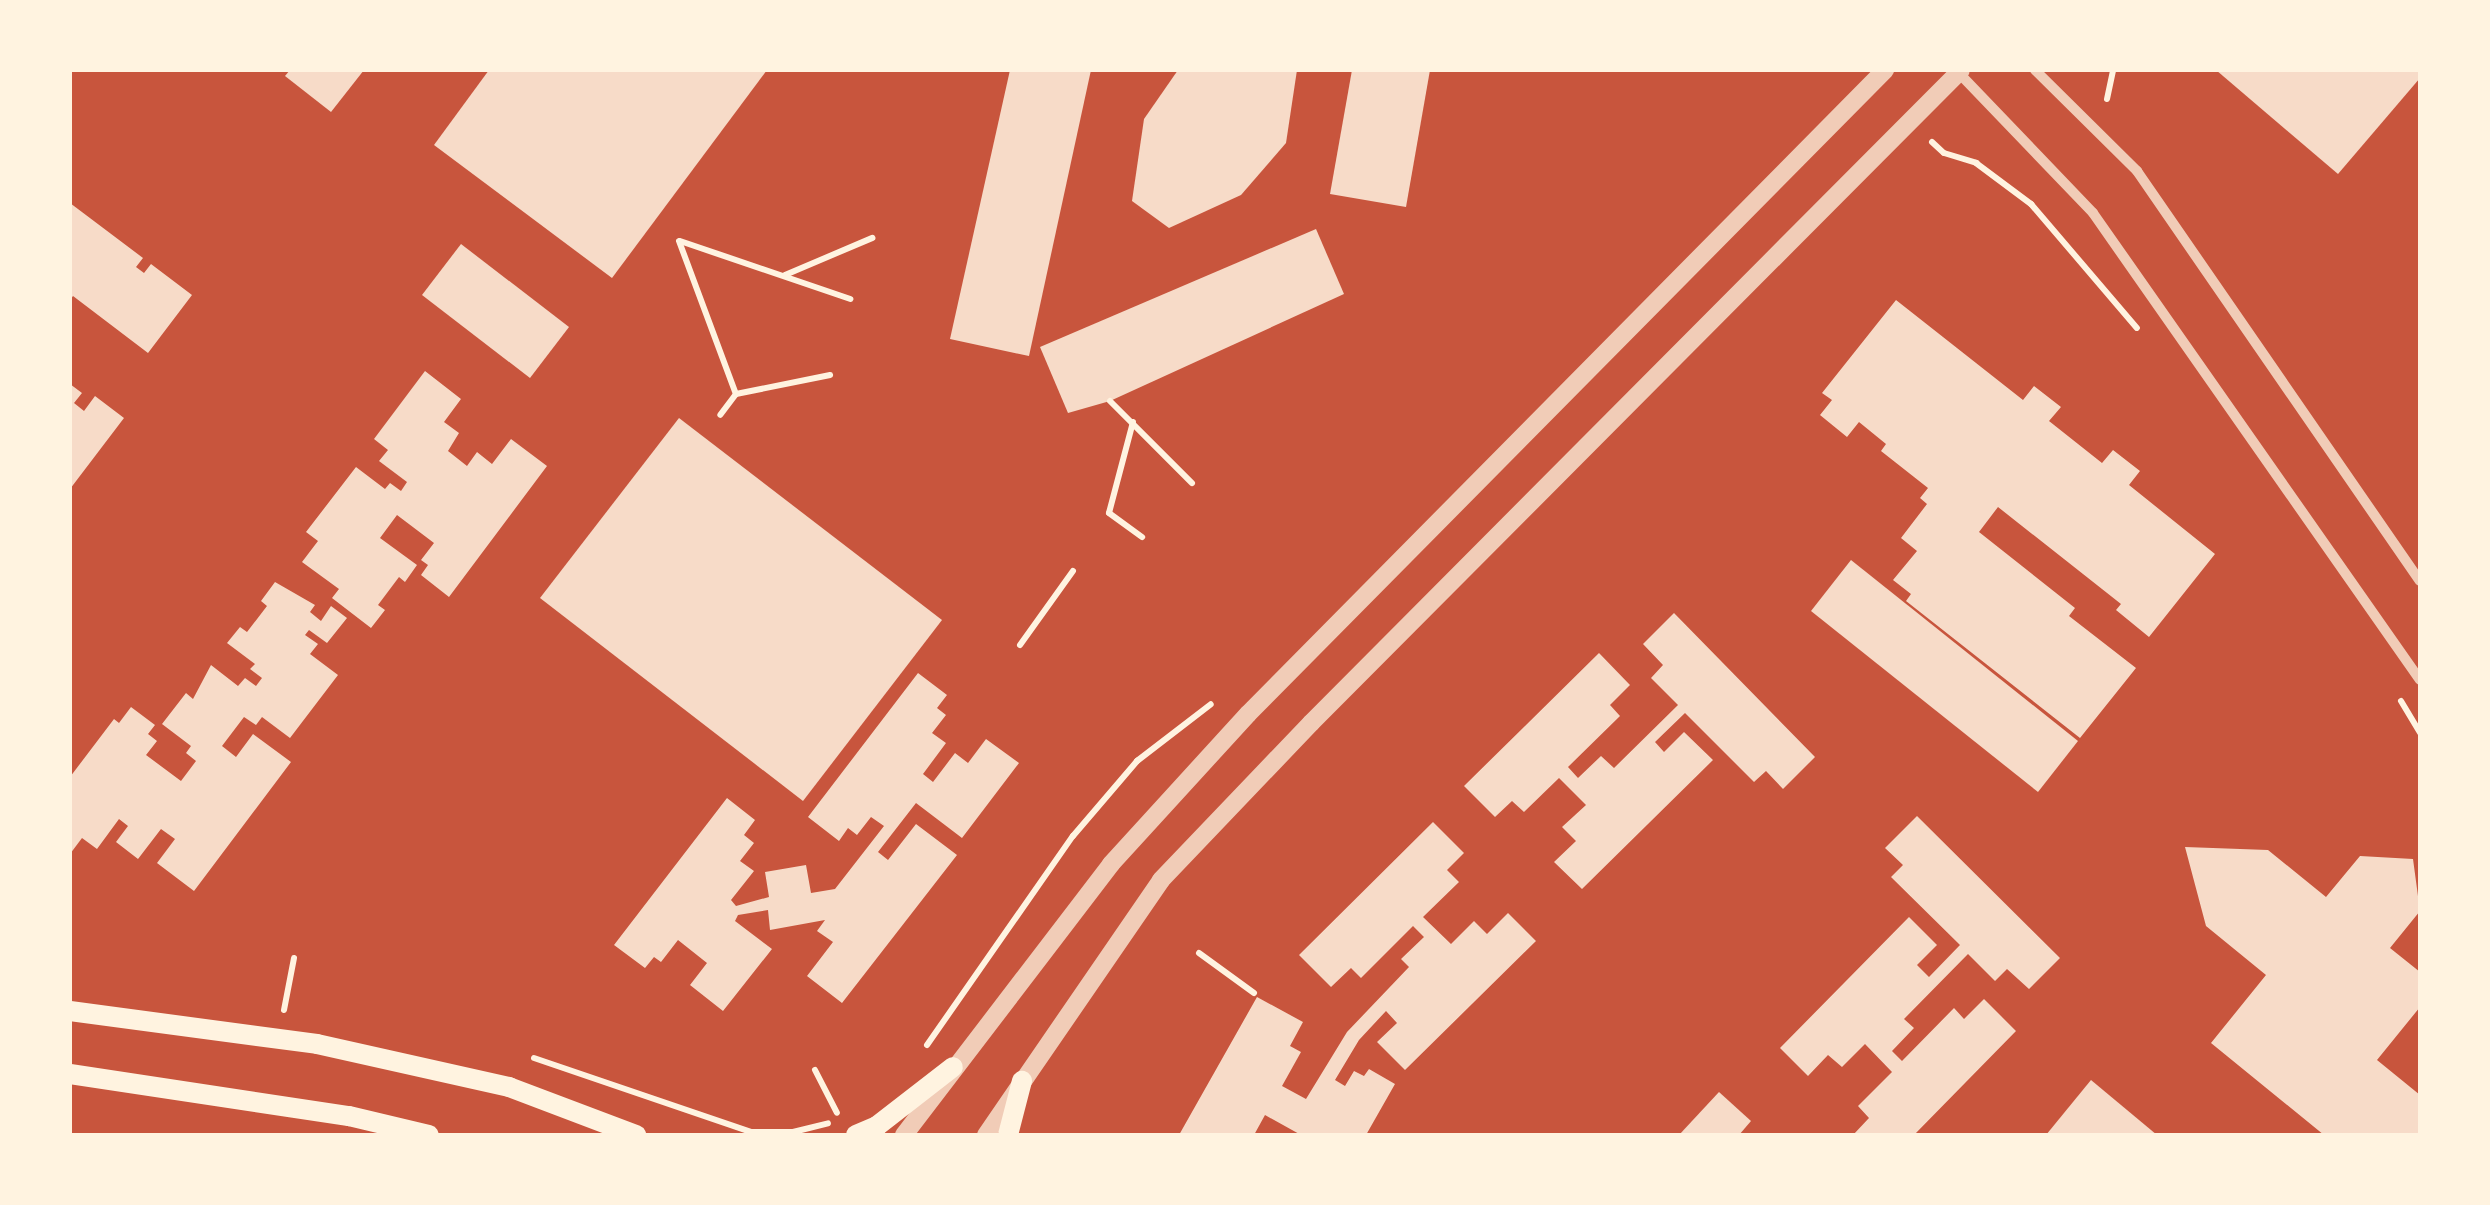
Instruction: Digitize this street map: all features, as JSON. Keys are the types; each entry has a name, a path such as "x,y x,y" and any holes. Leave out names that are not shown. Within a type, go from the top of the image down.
{"main road":[{"path":"70,1011 317,1044 509,1087 637,1134"},
{"path":"856,1135 877,1126 953,1067"},
{"path":"70,1074 348,1116 429,1135"},
{"path":"1008,1135 1022,1081"}],"street":[{"path":"904,1135 1112,864 1248,714 1886,70"},
{"path":"2035,70 2137,171 2420,580"},
{"path":"986,1135 1161,880 1230,805 1958,71 2094,213 2420,680"}],"path":[{"path":"2108,99 2113,70"},
{"path":"1944,153 1976,163 2031,204 2150,342"},
{"path":"784,275 872,238"},
{"path":"736,394 679,241 850,299"},
{"path":"720,416 736,394 830,376"},
{"path":"1110,401 1192,483"},
{"path":"1132,422 1109,513 1142,538"},
{"path":"1020,644 1073,571"},
{"path":"2390,685 2420,733"},
{"path":"1199,953 1254,993"},
{"path":"284,1011 294,958"},
{"path":"815,1070 840,1119"}],"building":[{"path":"290,70 364,70 331,112 285,76"},
{"path":"489,70 767,70 612,278 434,145"},
{"path":"1010,70 1091,70 1029,356 950,339"},
{"path":"1178,70 1297,70 1286,143 1241,195 1169,228 1132,201 1144,119"},
{"path":"1352,70 1430,70 1406,207 1330,194"},
{"path":"2216,70 2420,70 2420,78 2338,174"},
{"path":"70,203 143,258 136,267 144,273 151,264 192,295 148,353 73,296 70,300"},
{"path":"1316,229 1344,294 1110,401 1068,413 1040,347"},
{"path":"461,244 569,327 530,378 422,295"},
{"path":"1896,300 2023,400 2034,386 2061,407 2049,421 2102,463 2113,450 2140,471 2129,485 2215,554 2149,637 2116,610 2121,604 1998,507 1979,532 2075,608 2069,616 2136,668 2080,738 1906,601 1911,594 1893,580 1917,551 1901,538 1927,504 1920,498 1928,488 1881,451 1886,444 1859,422 1847,437 1820,415 1832,400 1822,393"},
{"path":"425,371 461,399 444,422 459,433 448,451 467,466 477,452 492,464 511,439 547,466 449,597 421,575 428,565 421,560 434,543 397,515 380,538 417,565 405,582 399,577 378,605 385,610 371,628 332,598 339,589 302,562 318,541 306,532 356,467 385,489 390,483 401,491 407,482 379,461 388,450 374,439"},
{"path":"70,384 82,393 74,403 84,411 95,396 124,418 70,489"},
{"path":"679,418 942,620 803,801 540,598"},
{"path":"1851,560 2078,741 2038,792 1811,611"},
{"path":"275,582 315,605 310,612 321,621 331,606 347,618 327,643 309,630 305,635 318,644 310,654 338,675 290,738 262,717 256,725 244,717 222,746 236,757 253,734 291,762 194,891 157,863 175,839 161,829 138,859 116,842 128,826 119,819 97,849 82,838 70,854 70,777 114,719 119,723 131,707 155,725 148,734 157,741 146,755 181,781 196,761 186,753 191,746 162,724 186,693 193,699 211,665 238,686 245,678 256,686 262,678 250,669 255,664 227,643 240,627 247,632 267,606 261,601"},
{"path":"1674,613 1815,757 1783,789 1766,771 1754,782 1685,713 1655,742 1664,752 1684,732 1713,760 1582,889 1554,862 1576,841 1562,827 1586,805 1559,778 1524,812 1512,801 1495,817 1464,786 1599,653 1630,685 1610,705 1620,716 1568,767 1578,778 1601,756 1614,768 1678,705 1651,678 1663,665 1643,644"},
{"path":"918,673 947,695 937,708 946,715 932,733 946,743 923,774 933,782 955,753 968,763 986,739 1019,763 962,838 916,803 878,852 888,860 916,824 957,855 842,1003 807,976 833,942 817,931 825,920 770,930 768,910 738,915 735,921 772,949 723,1011 690,985 707,963 678,940 661,962 654,957 645,968 614,945 727,798 755,820 744,835 754,843 740,861 754,871 731,900 736,906 769,897 765,872 806,865 811,893 835,889 884,826 871,817 857,835 848,828 839,841 808,817"},
{"path":"1917,816 2060,958 2029,989 2007,969 1995,981 1968,954 1904,1019 1914,1028 1892,1051 1902,1061 1954,1008 1964,1019 1984,999 2016,1031 1914,1135 1853,1135 1869,1118 1858,1106 1892,1072 1865,1044 1842,1067 1828,1055 1808,1076 1780,1048 1909,917 1937,945 1917,965 1929,977 1960,945 1891,877 1903,865 1885,848"},
{"path":"1433,822 1464,853 1447,870 1459,882 1423,917 1451,944 1474,921 1487,934 1508,913 1536,941 1405,1070 1377,1042 1397,1023 1386,1011 1359,1040 1335,1080 1345,1086 1354,1071 1364,1076 1369,1069 1395,1084 1366,1135 1301,1135 1265,1115 1254,1135 1179,1135 1257,997 1303,1022 1290,1046 1301,1052 1282,1086 1306,1099 1347,1032 1409,967 1401,959 1424,937 1413,926 1361,978 1351,968 1331,987 1299,955"},
{"path":"2185,847 2268,850 2326,897 2360,856 2413,859 2420,911 2390,948 2420,972 2420,1007 2377,1060 2420,1095 2420,1135 2324,1135 2211,1043 2266,975 2206,926"},
{"path":"2091,1080 2157,1135 2046,1135"},
{"path":"1719,1092 1751,1121 1739,1135 1679,1135"}]}
